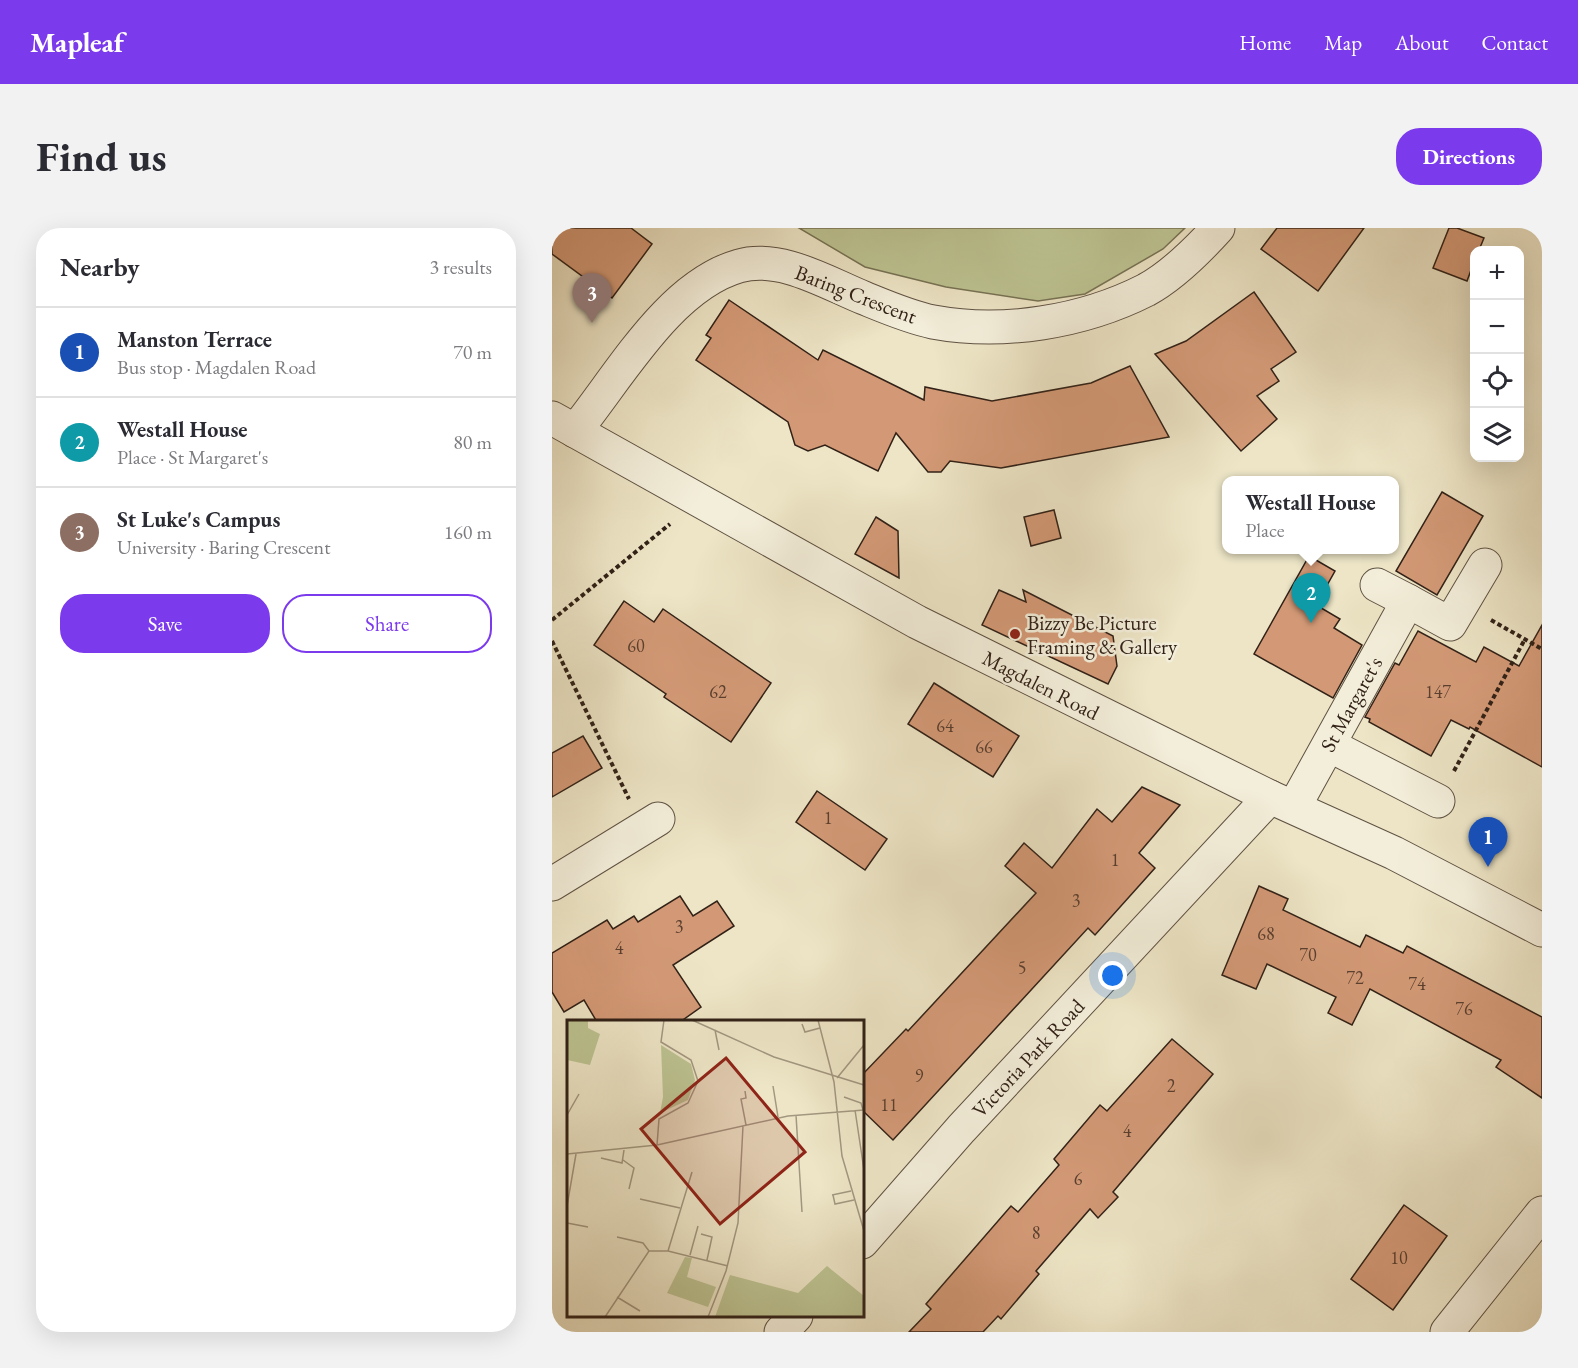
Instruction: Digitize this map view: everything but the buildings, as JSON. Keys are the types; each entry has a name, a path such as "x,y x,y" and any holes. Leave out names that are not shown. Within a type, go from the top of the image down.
{"street":[{"name":"Baring Crescent","path":"563,424 694,288 739,266 764,263 790,268 903,313 934,322 988,326 1025,324 1057,321 1097,311 1148,289 1218,228"},
{"name":"Magdalen Road","path":"563,424 916,622 1282,802 1394,853 1542,930"},
{"path":"1377,585 1450,624 1485,565"},
{"name":"St Margaret's","path":"1282,802 1329,745 1408,601"},
{"path":"1329,745 1438,801"},
{"name":"Victoria Park Road","path":"864,1240 961,1129 1282,802"},
{"path":"552,884 651,824"},
{"path":"1447,1332 1542,1213"},
{"path":"781,1332 795,1317"}],"path":[{"path":"552,620 698,501"},
{"path":"1462,603 1542,649"},
{"path":"1460,760 1525,639"},
{"path":"552,641 651,824"}],"green space":[{"path":"799,228 1185,228 1163,249 1085,294 1038,301 946,287 865,267"}],"place":[{"name":"St Luke's Campus","path":"592,323"},
{"name":"Westall House","path":"1311,623"},
{"name":"Bizzy Be Picture Framing & Gallery","path":"1015,634"},
{"name":"Manston Terrace","path":"1488,867"}]}
